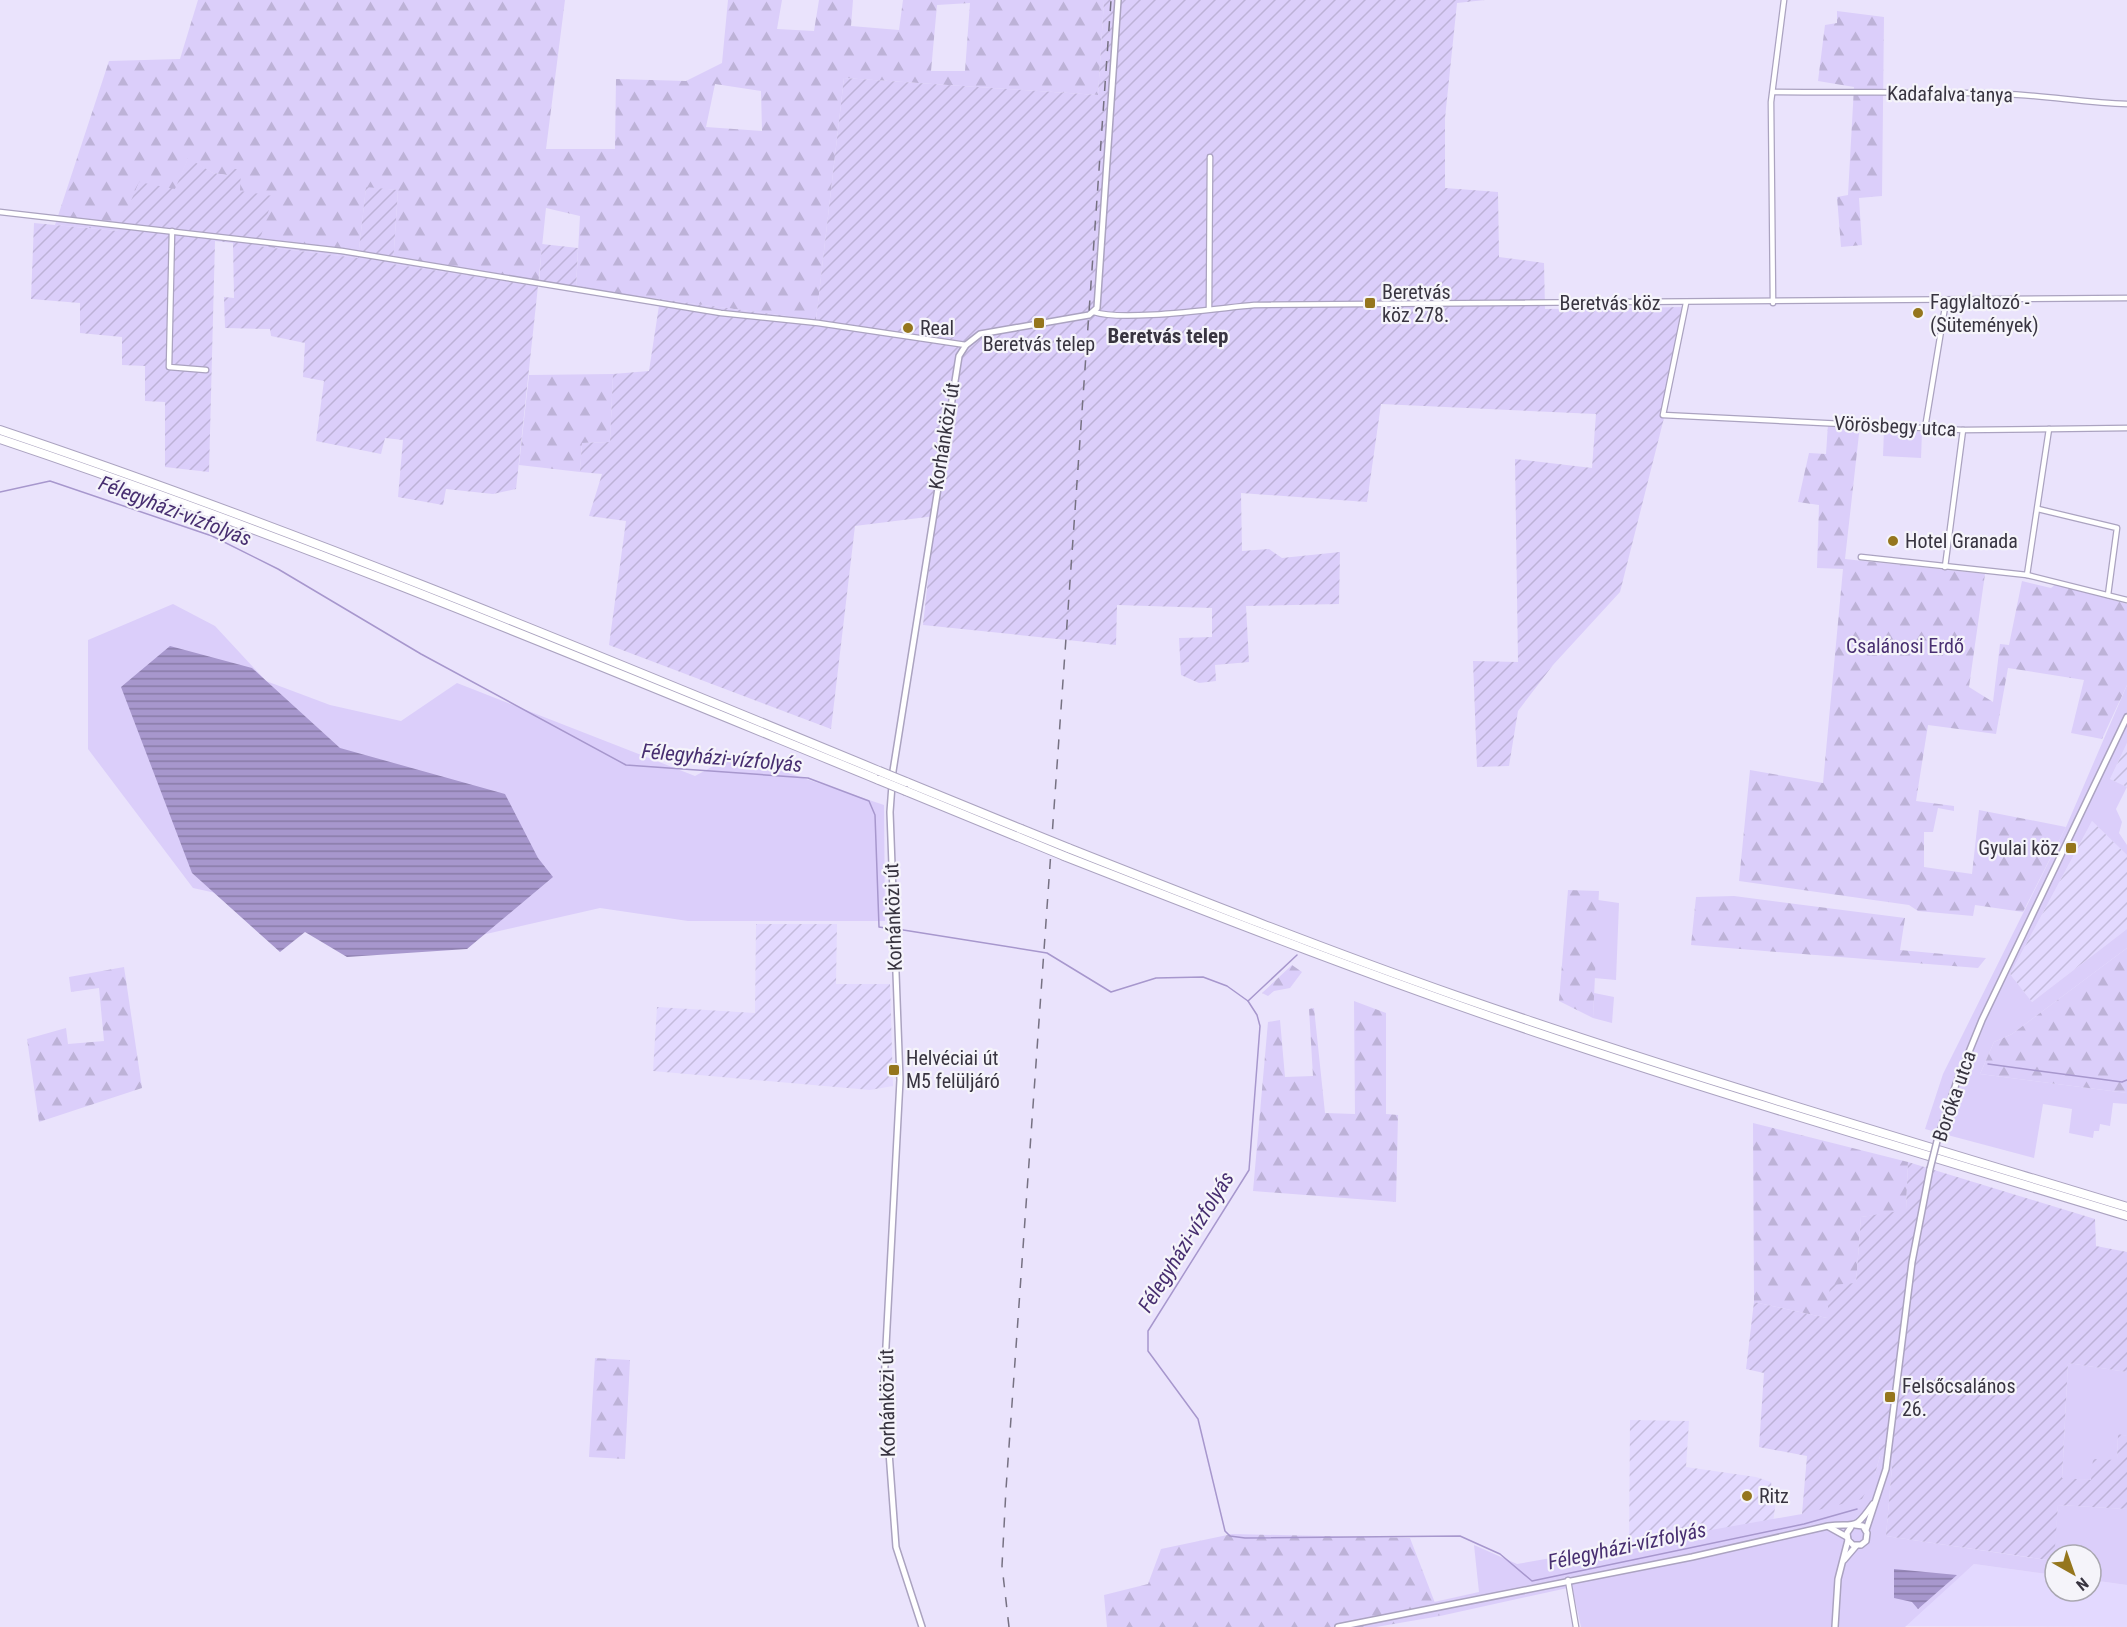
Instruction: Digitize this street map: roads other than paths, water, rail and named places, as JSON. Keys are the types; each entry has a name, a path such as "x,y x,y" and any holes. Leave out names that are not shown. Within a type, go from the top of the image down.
{"highway":[{"path":"0,430 191,496 396,574 879,776"},
{"path":"0,439 168,497 369,573 1315,953 1551,1037 1752,1102 2127,1216"},
{"path":"1066,852 1532,1022 1766,1097 2127,1207"}],"street":[{"path":"0,212 342,251 720,313 818,322 966,345 987,332 1094,312 1099,302 1118,0"},
{"path":"1773,303 1773,92 1784,0"},
{"name":"Kadafalva tanya","path":"1773,92 2005,94 2062,97 2086,103 2127,104"},
{"path":"1209,308 1210,157"},
{"path":"172,231 169,368 206,370"},
{"name":"Beretvás köz","path":"1094,312 1103,315 1141,314 1254,305 1946,302 2127,298"},
{"path":"1925,428 1946,302"},
{"name":"Vörösbegy utca","path":"1686,303 1663,415 1963,430 2127,428"},
{"name":"Korhánközi út","path":"922,1627 896,1547 884,1384 900,1080 890,812 892,771 955,370 966,345"},
{"path":"2027,575 2049,429"},
{"path":"1945,567 1963,430"},
{"path":"2038,509 2117,528 2108,595"},
{"path":"1861,557 2027,575 2127,600"},
{"name":"Boróka utca","path":"1857,1545 1866,1540 1866,1530 1873,1504 1886,1469 1912,1262 1938,1137 1956,1084 1982,1020 2127,717"},
{"name":"Boróka utca","path":"1847,1538 1853,1526 1873,1504"},
{"path":"1828,1526 1857,1545 1848,1553 1839,1569"},
{"path":"1338,1627 1692,1557 1828,1526 1853,1526 1866,1530"},
{"path":"1835,1627 1839,1569 1847,1538"},
{"path":"1568,1580 1576,1627"}],"waterway":[{"name":"Félegyházi-vízfolyás","path":"0,492 50,481 212,536 278,569 421,654 626,765 808,778 869,801 875,815 879,927 892,929"},
{"name":"Félegyházi-vízfolyás","path":"897,929 1047,953 1111,992 1156,978 1203,977 1227,986 1248,1001 1257,1015 1260,1026 1249,1170 1148,1331 1148,1351 1198,1419 1225,1531 1230,1536 1245,1538 1460,1536 1500,1554 1532,1581 1804,1524 1857,1509"},
{"path":"1248,1001 1297,955"},
{"path":"1988,1064 2122,1082 2127,1080"}],"railway":[{"path":"1009,1627 1002,1566 1006,1489 1111,0"}],"place":[{"name":"Beretvás köz 278.","path":"1370,303"},
{"name":"Fagylaltozó - (Sütemények)","path":"1918,313"},
{"name":"Beretvás telep","path":"1039,323"},
{"name":"Real","path":"908,328"},
{"name":"Hotel Granada","path":"1893,541"},
{"name":"Gyulai köz","path":"2071,848"},
{"name":"Helvéciai út M5 felüljáró","path":"894,1070"},
{"name":"Felsőcsalános 26.","path":"1890,1397"},
{"name":"Ritz","path":"1747,1496"}],"district":[{"name":"Beretvás telep","path":"1168,336"}],"park label":[{"name":"Csalánosi Erdő","path":"1905,646"}]}
